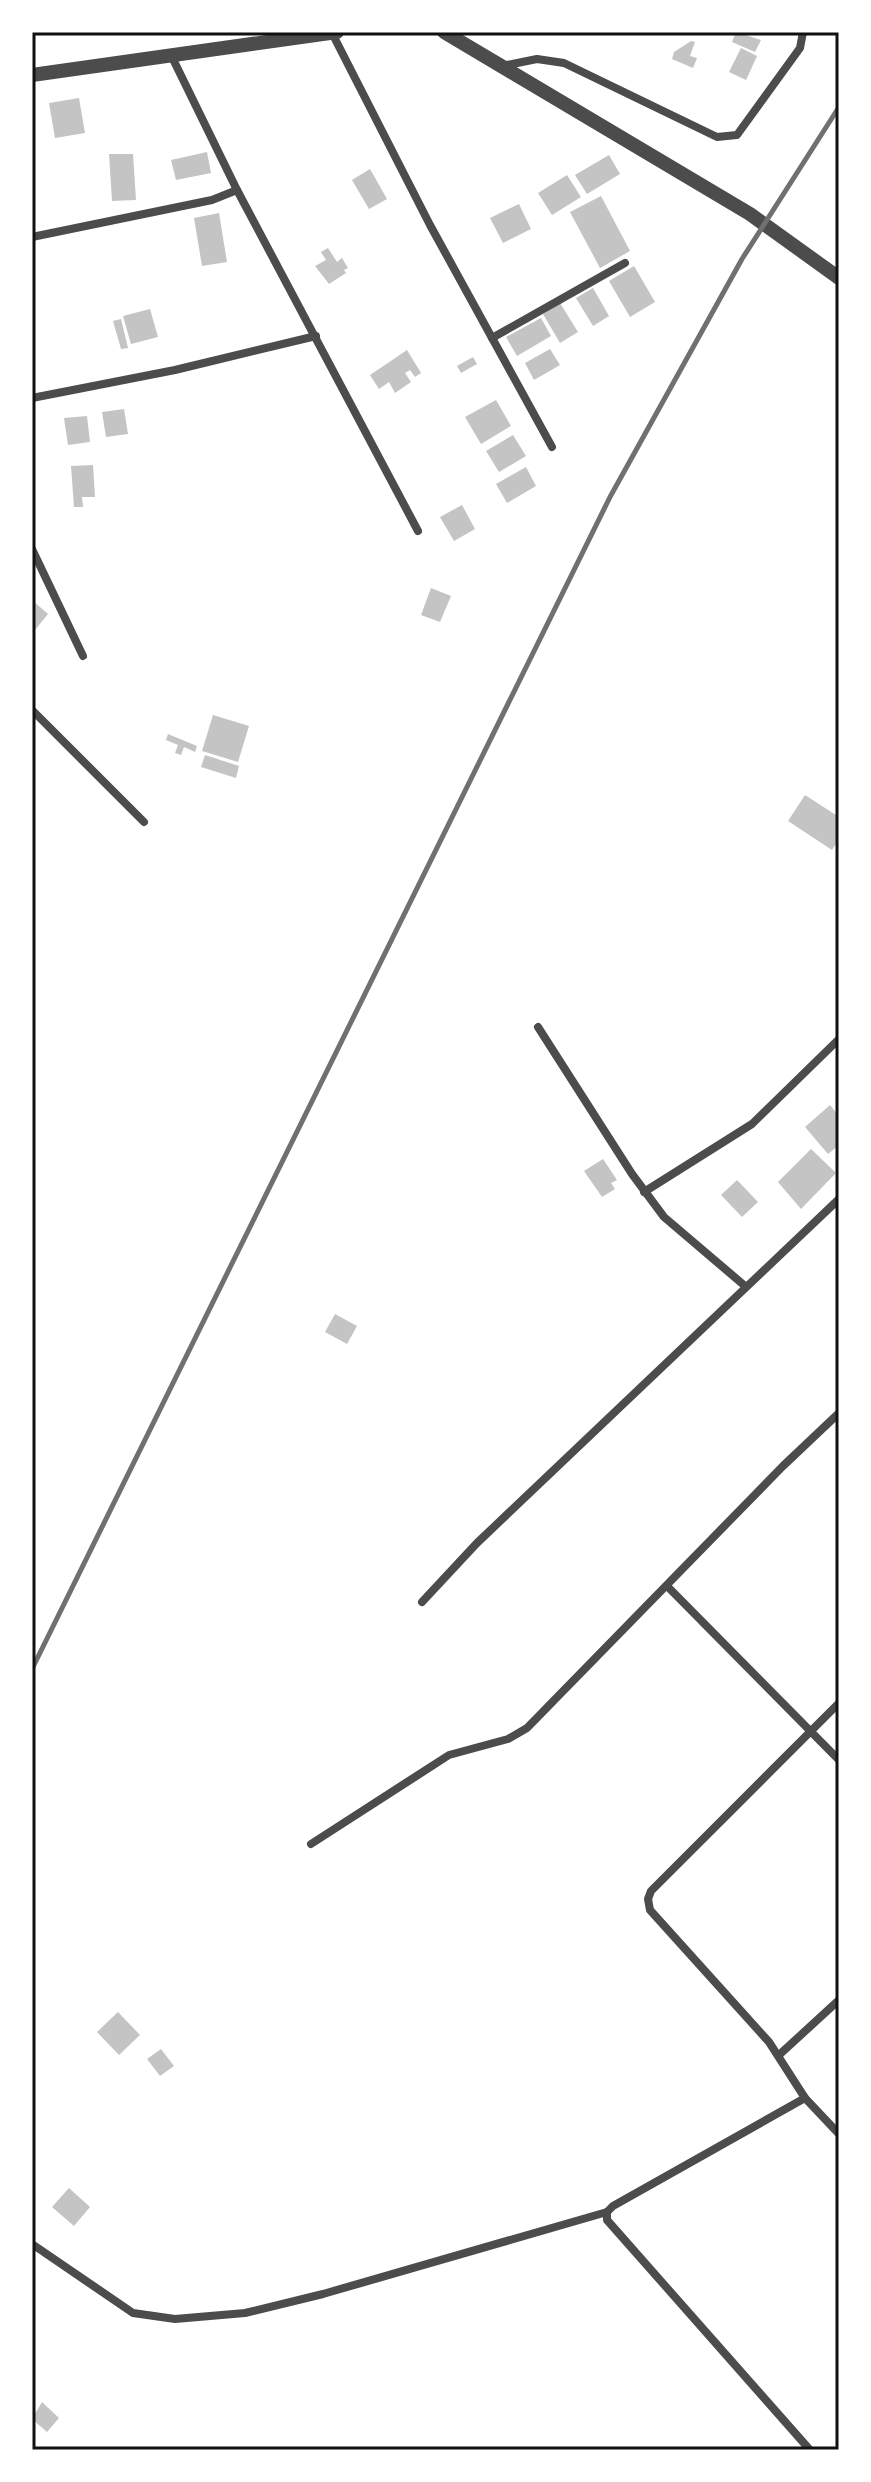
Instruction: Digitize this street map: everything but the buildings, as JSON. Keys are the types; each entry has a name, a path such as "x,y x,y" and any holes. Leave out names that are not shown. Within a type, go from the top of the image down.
{"street":[{"path":"32,75 335,32 492,338 552,447"},
{"path":"444,32 750,214 837,272"},
{"path":"501,66 537,59 564,63 717,137 737,135 800,48 803,32"},
{"path":"171,55 237,190 418,531"},
{"path":"32,237 212,200 237,190"},
{"path":"492,338 625,263"},
{"path":"32,398 175,370 316,336"},
{"path":"32,549 83,656"},
{"path":"32,710 144,822"},
{"path":"538,1027 644,1192 664,1217 745,1286"},
{"path":"644,1192 752,1124 839,1039"},
{"path":"422,1602 477,1543 839,1199"},
{"path":"311,1844 449,1755 508,1739 527,1728 783,1466 839,1413"},
{"path":"667,1586 839,1760"},
{"path":"839,1703 651,1891 648,1899 650,1910 779,2055 805,2098 839,2134"},
{"path":"779,2055 839,2000"},
{"path":"32,2244 133,2313 175,2319 245,2313 323,2294 607,2212 805,2098"},
{"path":"607,2212 612,2227 810,2450"}],"railway":[{"path":"32,1669 610,497 742,259 839,107"}]}
